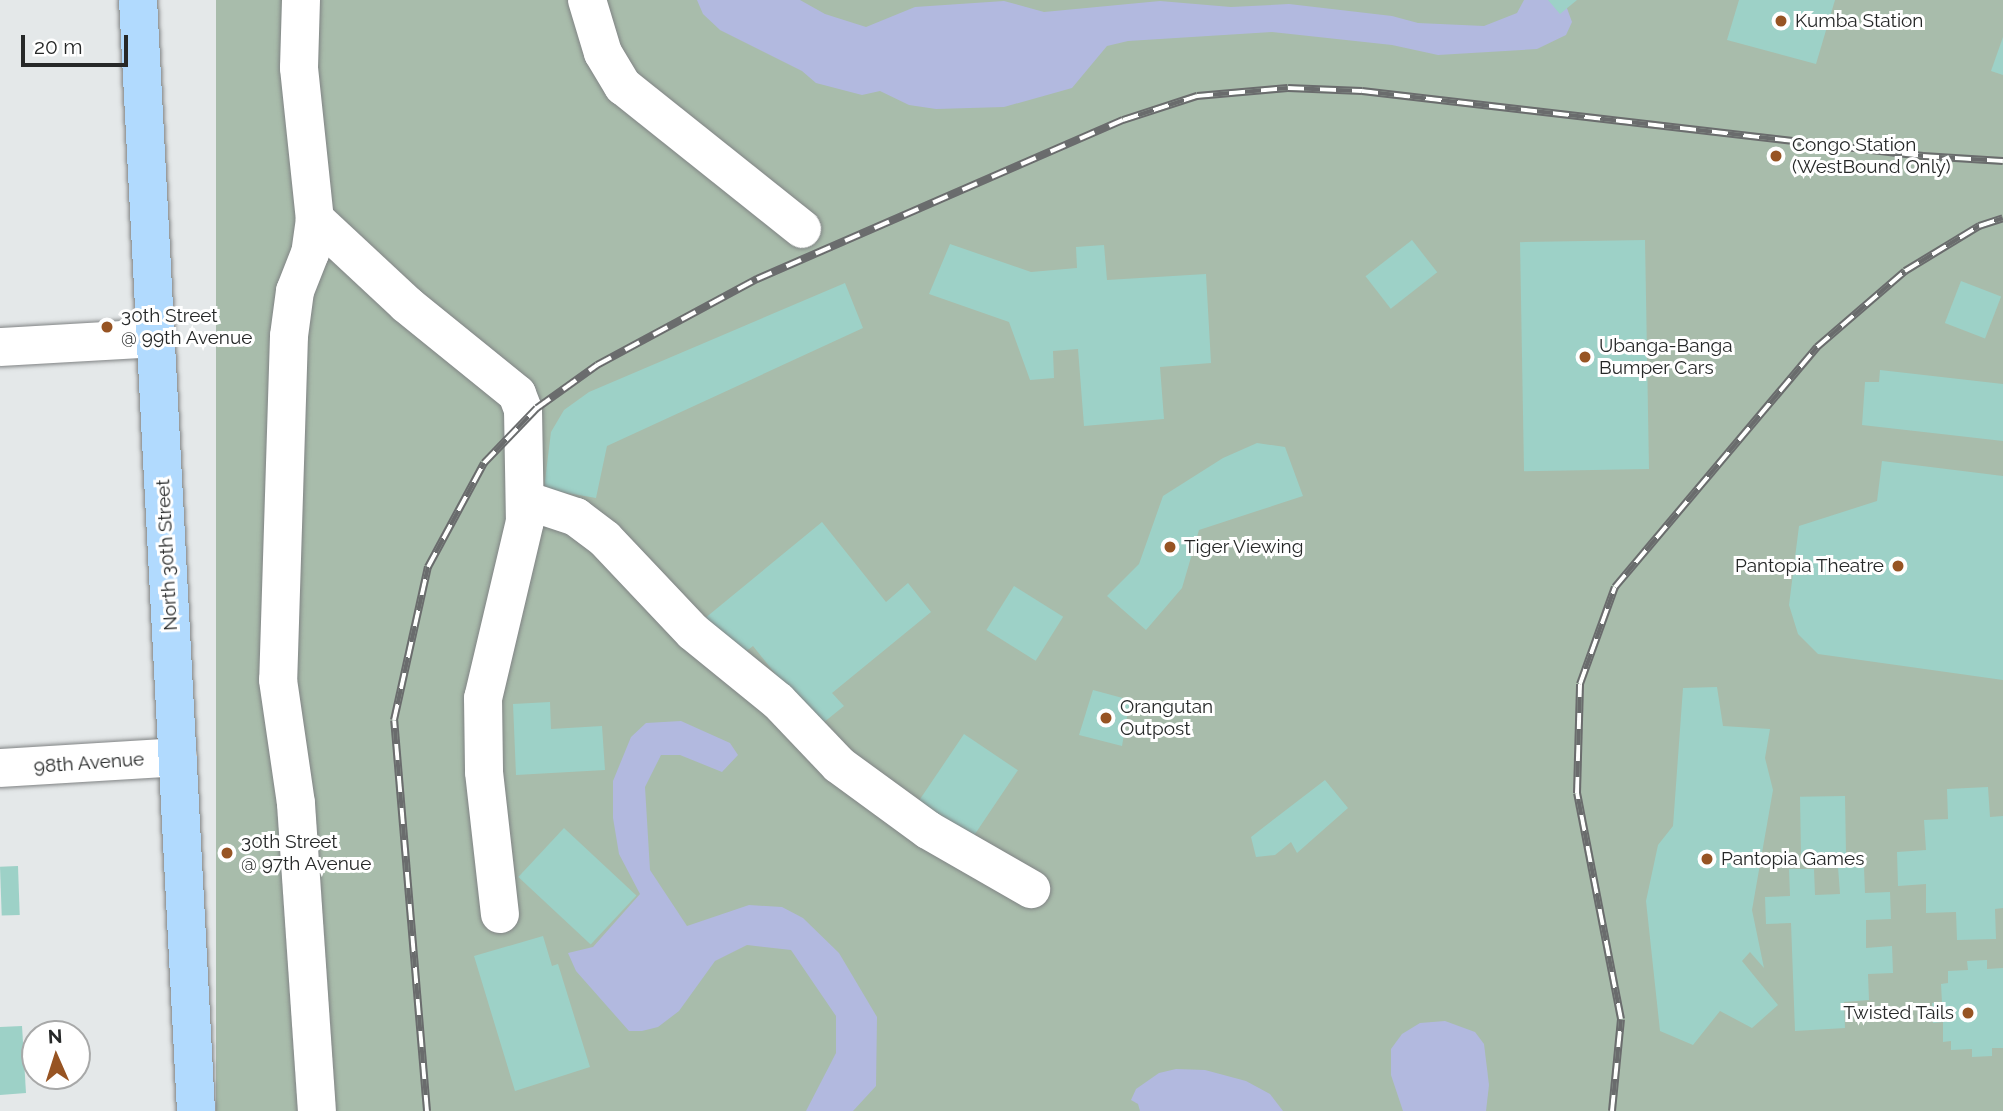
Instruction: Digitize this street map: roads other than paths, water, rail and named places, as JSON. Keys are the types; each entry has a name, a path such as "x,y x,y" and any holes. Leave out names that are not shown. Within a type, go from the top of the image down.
{"main road":[{"name":"North 30th Street","path":"138,0 196,1111"}],"street":[{"path":"301,0 299,68 315,219 310,253 295,290 289,336 278,680 296,804 317,1111"},
{"path":"587,0 603,53 623,86 802,229"},
{"path":"315,219 406,304 517,394 523,410 525,521 483,698 484,772 500,914"},
{"path":"0,347 156,338"},
{"path":"524,500 576,517 605,539 693,632 778,701 839,765 928,830 1031,889"},
{"name":"98th Avenue","path":"0,768 178,757"}],"water":[{"path":"697,0 800,0 825,14 866,27 915,7 1004,1 1044,12 1160,1 1231,7 1289,4 1392,16 1418,23 1484,26 1517,13 1524,0 1564,0 1572,22 1566,35 1537,49 1438,55 1392,45 1272,32 1128,41 1107,46 1072,88 1004,107 936,109 909,105 880,91 862,95 816,83 802,71 720,30 703,14"},
{"path":"681,721 730,743 738,755 722,772 680,755 661,755 645,787 650,870 687,926 749,905 782,907 803,918 839,953 877,1017 876,1086 853,1111 806,1111 836,1053 836,1016 791,950 747,945 715,961 679,1011 658,1027 642,1031 629,1031 576,971 568,953 593,947 640,894 619,854 613,818 613,781 631,737 646,723"},
{"path":"1445,1021 1475,1032 1484,1044 1489,1085 1486,1111 1403,1111 1391,1075 1391,1049 1402,1034 1420,1023"},
{"path":"1176,1069 1205,1070 1246,1081 1270,1094 1283,1111 1140,1111 1138,1104 1131,1100 1136,1089 1159,1073"}],"railway":[{"path":"427,1111 394,720 428,567 484,463 537,408 597,365 757,279 1123,120 1197,96 1288,88 1362,91 1923,156 2003,161"},
{"path":"1612,1111 1621,1019 1577,793 1580,684 1615,587 1817,347 1905,271 1979,226 2003,218"}],"place":[{"name":"Kumba Station","path":"1781,21"},
{"name":"Congo Station (WestBound Only)","path":"1776,156"},
{"name":"30th Street @ 99th Avenue","path":"107,327"},
{"name":"Ubanga-Banga Bumper Cars","path":"1585,357"},
{"name":"Tiger Viewing","path":"1170,547"},
{"name":"Pantopia Theatre","path":"1898,566"},
{"name":"Orangutan Outpost","path":"1106,718"},
{"name":"30th Street @ 97th Avenue","path":"227,853"},
{"name":"Pantopia Games","path":"1707,859"},
{"name":"Twisted Tails","path":"1968,1013"}]}
